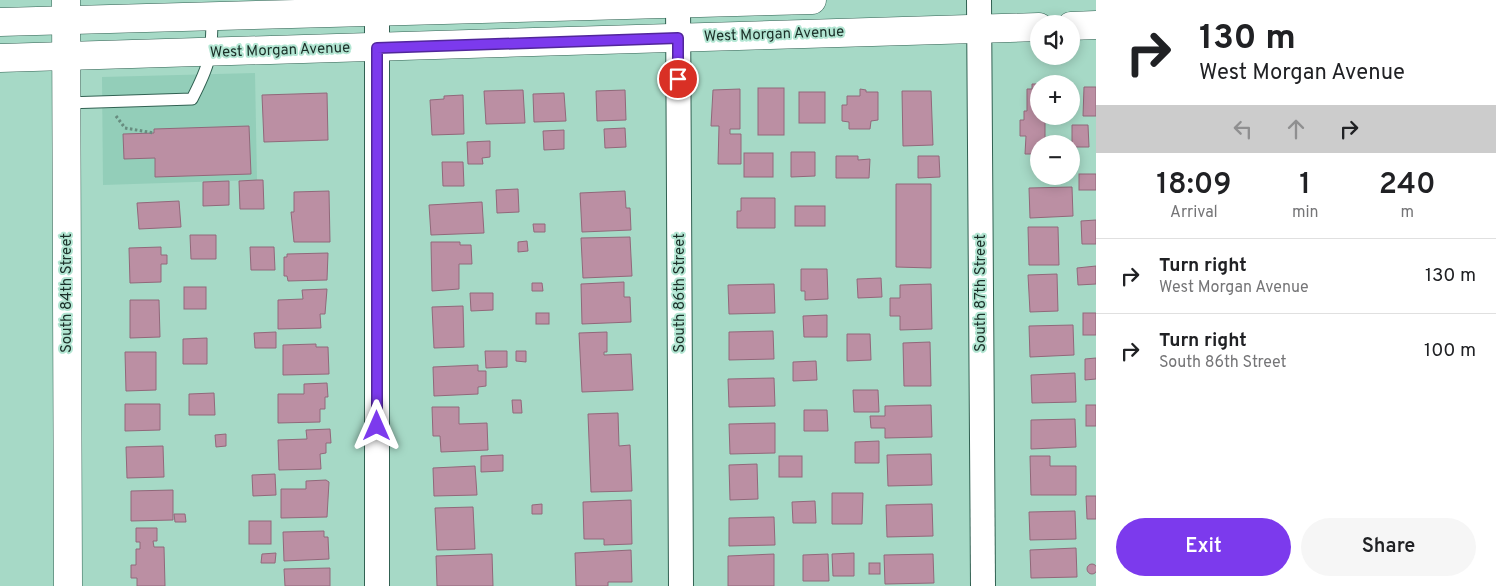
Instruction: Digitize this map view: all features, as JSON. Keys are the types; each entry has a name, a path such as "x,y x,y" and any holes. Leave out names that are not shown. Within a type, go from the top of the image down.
{"street":[{"path":"0,22 66,11 212,16 377,5 812,0"},
{"name":"South 87th Street","path":"979,0 983,586"},
{"name":"South 86th Street","path":"678,2 681,586"},
{"path":"377,5 377,586"},
{"name":"South 84th Street","path":"66,11 68,586"},
{"path":"1080,26 1096,25"},
{"name":"West Morgan Avenue","path":"0,58 1030,27"}],"lane":[{"path":"66,102 192,99 206,72 212,53 212,16"}],"path":[{"path":"102,102 125,128 154,134"}],"shaded area":[{"path":"255,73 257,180 103,185 102,77"}],"building":[{"path":"1084,87 1096,87 1096,116 1083,116"},
{"path":"758,88 784,88 784,135 758,135"},
{"path":"740,89 740,129 730,129 730,134 741,134 741,164 718,164 719,126 711,126 713,90"},
{"path":"860,89 866,90 866,92 878,92 878,120 871,121 870,129 849,129 849,122 842,121 842,105 847,105 847,96 860,96"},
{"path":"1027,89 1030,89 1030,125 1045,125 1045,135 1030,135 1030,154 1025,154 1026,136 1020,136 1020,120 1024,120 1024,111 1027,111"},
{"path":"523,90 525,123 486,124 484,91"},
{"path":"625,90 626,120 597,121 596,91"},
{"path":"902,91 931,91 933,145 903,146"},
{"path":"799,92 825,92 825,123 799,123"},
{"path":"327,93 328,140 264,142 262,95"},
{"path":"564,93 566,121 534,122 533,94"},
{"path":"463,95 464,134 432,135 430,100 444,99 444,96"},
{"path":"1072,125 1088,125 1089,147 1080,147 1080,135 1072,135"},
{"path":"249,126 251,174 155,177 155,158 124,159 123,134 154,133 154,129"},
{"path":"625,128 626,147 605,148 604,129"},
{"path":"564,130 564,149 544,150 543,131"},
{"path":"490,141 490,157 482,158 483,164 468,164 467,142"},
{"path":"791,152 815,152 815,176 791,177"},
{"path":"744,153 773,153 773,177 744,177"},
{"path":"836,156 858,156 858,160 870,159 869,178 836,178"},
{"path":"918,156 939,156 940,177 918,178"},
{"path":"442,162 463,162 464,186 443,186"},
{"path":"1080,174 1096,174 1096,190 1079,190"},
{"path":"263,180 264,209 240,209 239,181"},
{"path":"229,181 229,205 203,206 203,182"},
{"path":"896,184 931,184 931,268 896,267"},
{"path":"1072,187 1073,216 1030,218 1029,188"},
{"path":"518,189 519,212 497,213 496,190"},
{"path":"329,191 330,242 294,242 291,212 294,212 294,192"},
{"path":"625,191 626,208 630,208 631,230 582,232 580,193"},
{"path":"741,198 775,198 775,228 737,228 737,211 741,211"},
{"path":"179,201 181,227 139,229 137,203"},
{"path":"482,202 484,233 431,235 429,205"},
{"path":"795,206 825,206 825,226 795,226"},
{"path":"1096,220 1096,244 1082,244 1081,221"},
{"path":"533,224 545,224 545,232 534,232"},
{"path":"1028,227 1058,227 1059,265 1029,265"},
{"path":"190,235 216,235 216,259 191,259"},
{"path":"630,237 632,276 583,278 581,238"},
{"path":"527,241 528,251 518,252 518,242"},
{"path":"431,242 460,242 460,245 471,245 472,264 459,264 459,289 432,291"},
{"path":"161,247 161,255 167,255 167,264 161,264 161,282 130,283 129,248"},
{"path":"250,247 274,247 275,270 251,270"},
{"path":"328,253 327,280 288,281 287,276 284,276 284,257 287,257 287,254"},
{"path":"1096,266 1096,284 1078,285 1077,268"},
{"path":"801,269 827,269 828,299 805,300 805,291 801,291"},
{"path":"1057,274 1058,311 1030,312 1028,275"},
{"path":"881,278 882,297 858,298 857,279"},
{"path":"624,282 624,297 630,297 631,322 582,324 581,284"},
{"path":"532,283 542,283 543,291 532,291"},
{"path":"774,284 775,313 729,314 728,285"},
{"path":"931,284 932,329 900,330 900,316 890,316 890,298 900,298 900,285"},
{"path":"184,287 206,287 206,309 184,309"},
{"path":"327,289 325,314 320,314 321,328 278,329 278,300 303,299 302,290"},
{"path":"470,293 493,293 493,310 471,311"},
{"path":"130,300 159,300 160,337 130,338"},
{"path":"463,306 464,347 434,348 432,307"},
{"path":"536,313 549,313 549,324 536,324"},
{"path":"1083,313 1096,313 1096,335 1083,335"},
{"path":"827,315 827,337 804,337 803,316"},
{"path":"1073,325 1074,355 1030,357 1029,326"},
{"path":"773,331 774,359 729,360 729,332"},
{"path":"276,332 276,348 255,348 254,333"},
{"path":"607,332 607,352 604,352 604,355 631,354 633,390 582,392 579,333"},
{"path":"847,334 870,334 871,360 847,361"},
{"path":"207,338 207,364 183,364 183,339"},
{"path":"930,342 931,386 904,386 903,343"},
{"path":"316,344 316,347 328,347 329,374 283,375 283,345"},
{"path":"485,351 507,351 507,367 486,368"},
{"path":"516,351 526,351 526,362 516,361"},
{"path":"125,352 156,352 156,390 126,391"},
{"path":"1096,358 1096,379 1085,380 1085,359"},
{"path":"816,361 817,380 793,381 793,362"},
{"path":"478,365 478,371 486,371 486,386 478,387 478,394 434,396 433,367"},
{"path":"1075,373 1076,402 1032,403 1031,375"},
{"path":"774,378 775,406 729,407 728,379"},
{"path":"327,383 328,397 325,397 325,409 320,409 320,422 278,423 278,394 304,394 304,384"},
{"path":"853,390 878,390 879,412 854,412"},
{"path":"214,393 215,415 189,415 189,394"},
{"path":"512,400 521,400 522,413 513,413"},
{"path":"125,404 160,404 160,430 125,431"},
{"path":"931,405 932,437 885,438 885,428 871,428 870,416 885,416 885,406"},
{"path":"1086,405 1096,405 1096,426 1086,426"},
{"path":"432,407 459,407 459,424 487,423 488,450 441,452 440,436 433,436"},
{"path":"804,410 827,410 828,431 804,431"},
{"path":"618,413 619,446 630,445 632,491 591,492 588,414"},
{"path":"1075,419 1076,447 1031,449 1031,420"},
{"path":"775,423 775,453 730,454 729,424"},
{"path":"330,429 331,443 326,443 326,453 320,454 321,469 279,470 278,440 307,439 306,430"},
{"path":"226,434 226,446 216,447 215,435"},
{"path":"879,441 879,463 855,463 855,442"},
{"path":"163,446 164,477 127,478 126,447"},
{"path":"931,454 932,485 888,486 887,455"},
{"path":"503,455 503,471 481,472 481,456"},
{"path":"779,456 802,456 802,477 779,477"},
{"path":"1030,456 1050,456 1050,466 1076,466 1076,495 1031,495"},
{"path":"757,464 758,499 730,500 729,465"},
{"path":"475,466 477,495 434,496 433,468"},
{"path":"275,474 276,495 253,496 252,475"},
{"path":"326,480 329,482 327,517 281,518 281,489 306,489 306,481"},
{"path":"173,490 173,520 131,521 131,491"},
{"path":"832,493 863,493 862,524 832,524"},
{"path":"1086,496 1096,496 1096,519 1087,519"},
{"path":"631,500 632,544 604,545 604,539 584,539 583,502"},
{"path":"815,501 816,523 793,523 792,502"},
{"path":"542,504 542,514 532,514 532,505"},
{"path":"932,504 933,536 887,537 886,505"},
{"path":"473,507 475,549 437,550 435,508"},
{"path":"1075,511 1076,539 1030,540 1029,512"},
{"path":"174,514 185,514 186,522 175,522"},
{"path":"774,517 775,545 729,546 729,518"},
{"path":"249,521 271,521 271,544 249,544"},
{"path":"136,528 157,528 157,541 153,541 154,547 164,547 165,586 137,586 137,578 131,578 131,565 136,565 136,549 140,549 140,542 136,542"},
{"path":"324,531 324,537 328,537 329,559 284,561 283,532"},
{"path":"1076,548 1077,577 1031,578 1030,550"},
{"path":"631,550 632,582 608,582 608,586 576,586 575,553"},
{"path":"276,553 275,563 261,563 262,554"},
{"path":"854,553 854,576 833,576 832,554"},
{"path":"492,554 493,586 437,586 436,556"},
{"path":"774,554 774,586 728,586 728,556"},
{"path":"828,554 829,581 803,581 803,555"},
{"path":"933,554 934,583 885,584 884,555"},
{"path":"869,563 880,563 880,574 869,574"},
{"path":"1088,565 1096,565 1096,573 1088,573"},
{"path":"330,568 330,586 285,586 284,569"}],"route":[{"path":"377,426 377,48 678,38 678,79"}]}
